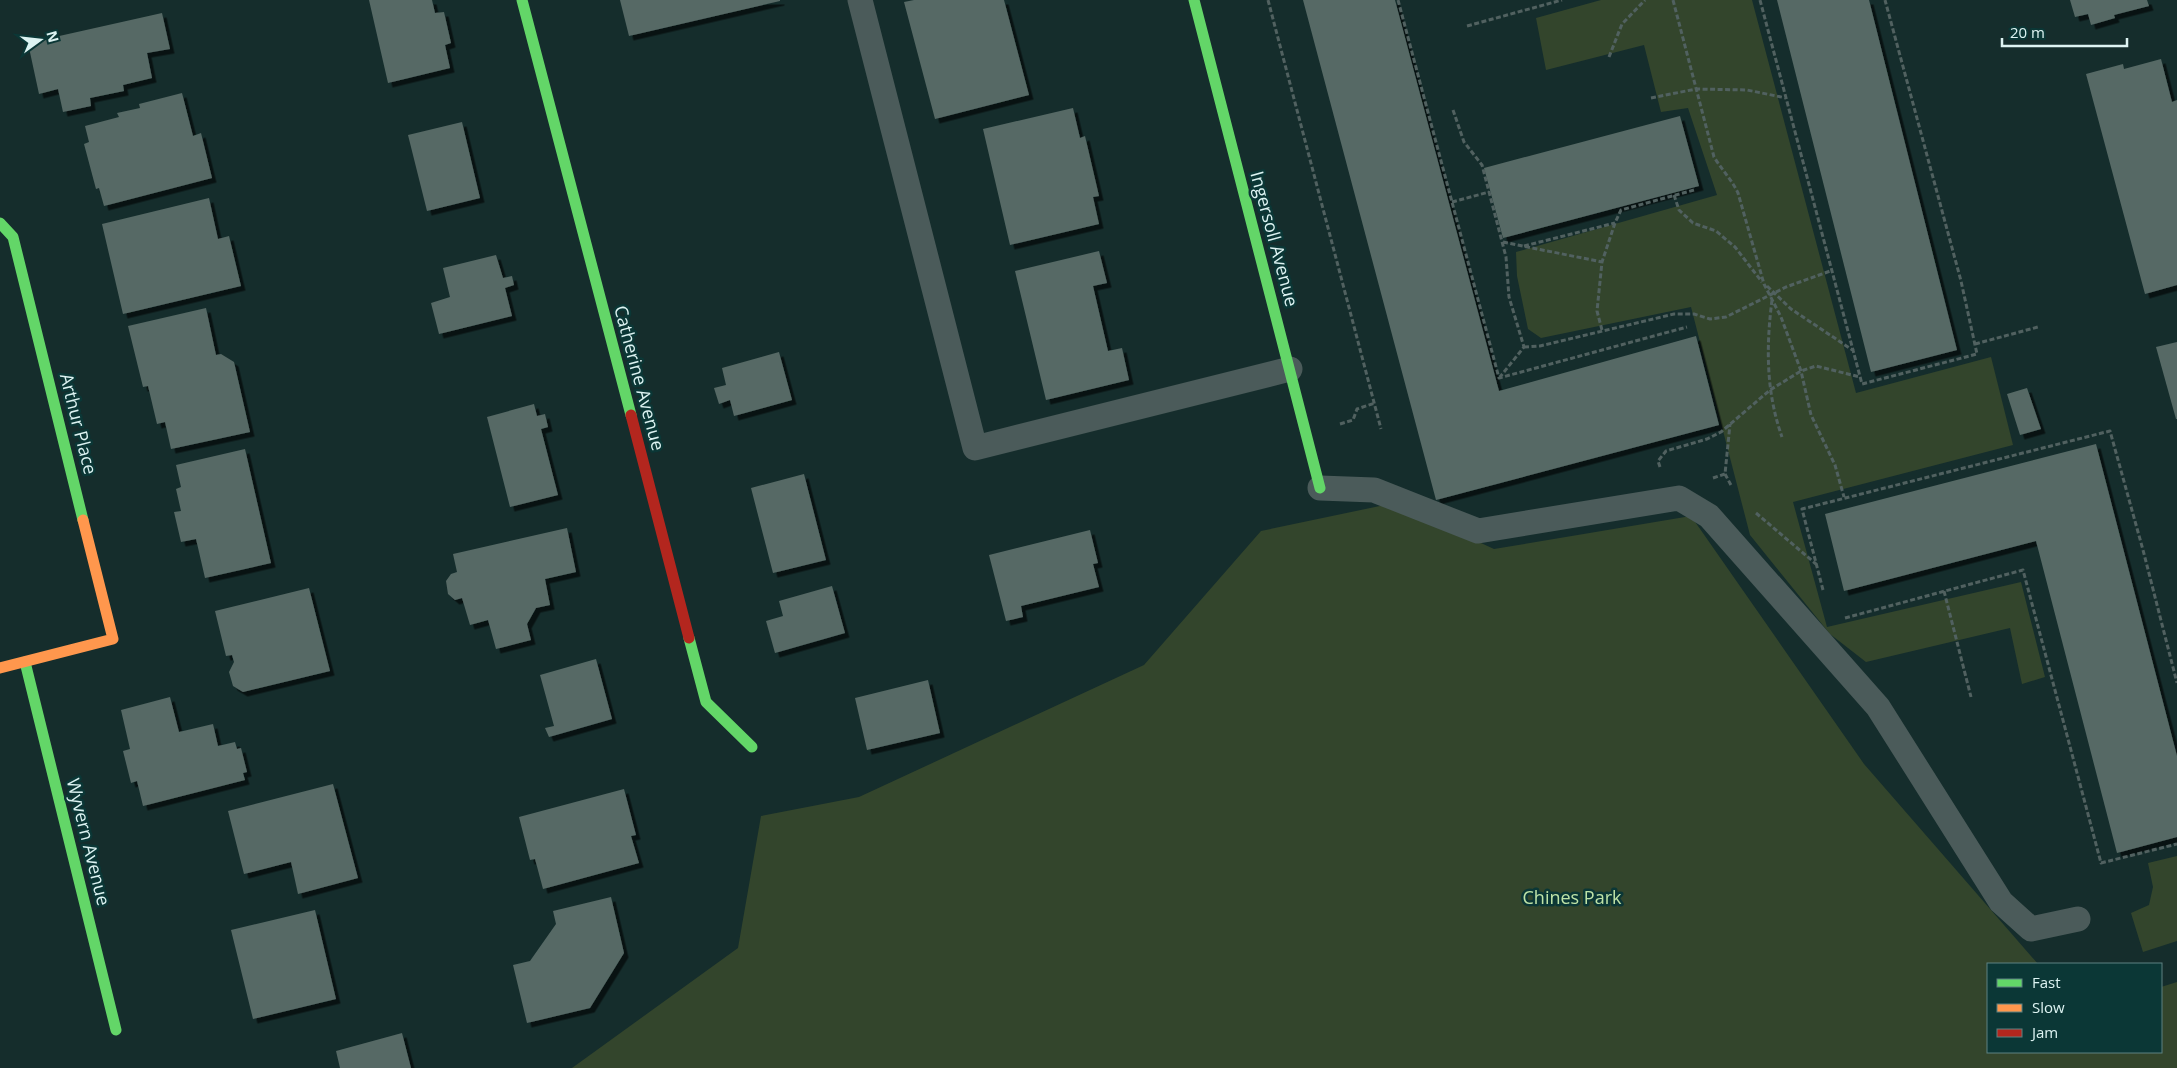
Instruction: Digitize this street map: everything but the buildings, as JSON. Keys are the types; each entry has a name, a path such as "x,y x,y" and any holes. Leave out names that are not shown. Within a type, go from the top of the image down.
{"street":[{"name":"Catherine Avenue","path":"522,0 706,702 752,747"},
{"name":"Ingersoll Avenue","path":"1194,0 1320,488"},
{"name":"Arthur Place","path":"0,223 13,237 113,639 26,662"},
{"path":"0,668 26,662"},
{"name":"Wyvern Avenue","path":"26,662 116,1030"}],"lane":[{"path":"860,0 975,448 1290,369"},
{"path":"1320,488 1374,490 1478,531 1679,498 1702,511 1709,516 1878,707 2000,902 2031,929 2078,919"}],"path":[{"path":"1268,0 1382,429"},
{"path":"1398,0 1499,378"},
{"path":"1467,26 1562,0"},
{"path":"1609,57 1622,24 1645,0"},
{"path":"1674,0 1714,157 1723,172 1733,182 1738,193 1764,284"},
{"path":"1760,0 1862,384 1977,354 1961,281 1886,0"},
{"path":"1651,98 1696,89 1747,90 1786,98"},
{"path":"1454,110 1464,142 1482,165 1503,242 1509,297 1524,347"},
{"path":"1602,330 1597,311 1602,262 1621,210 1694,190"},
{"path":"1452,202 1489,192"},
{"path":"1674,195 1679,210 1693,223 1716,231 1735,247 1772,294 1854,351"},
{"path":"1523,246 1615,223"},
{"path":"1503,242 1602,262"},
{"path":"1499,378 1524,347 1540,346 1674,314 1694,314 1710,319 1726,317 1772,294 1833,270"},
{"path":"1772,294 1769,327 1770,390 1773,409 1782,437"},
{"path":"1772,300 1781,318 1801,371 1811,414 1835,466 1844,497"},
{"path":"1499,378 1687,327"},
{"path":"1975,344 2038,327"},
{"path":"1707,439 1721,432 1770,390 1801,371 1816,366 1860,377"},
{"path":"1353,420 1357,409 1375,403"},
{"path":"1708,479 1725,474 1730,424"},
{"path":"1824,593 1802,509 2110,431 2144,550 2177,683"},
{"path":"1769,525 1816,564"},
{"path":"1840,619 2023,570 2101,863 2177,844"},
{"path":"1944,591 1971,697"}],"green space":[{"path":"1601,0 1752,0 1856,393 1991,357 2013,445 1793,502 1827,627 2021,582 2045,677 2022,684 2010,628 1866,662 1830,634 1750,535 1691,307 1541,338 1528,329 1517,276 1516,252 1717,195 1688,108 1661,112 1644,45 1546,70 1536,18"},
{"name":"Chines Park","path":"1394,503 1494,549 1691,516 1864,764 2037,963 1987,963 1987,1053 2162,1053 2162,987 2177,982 2177,1068 572,1068 738,948 761,816 859,797 1144,665 1261,531"},
{"path":"2177,856 2177,941 2143,952 2131,913 2149,905 2153,887 2148,863"}],"traffic: fast":[{"path":"522,0 631,415"},
{"path":"1194,0 1320,488"},
{"path":"0,223 13,237 83,520"},
{"path":"689,638 706,702 752,747"},
{"path":"25,662 116,1030"}],"traffic: slow":[{"path":"0,668 113,639 83,520"}],"traffic: jam":[{"path":"631,415 689,638"}]}
